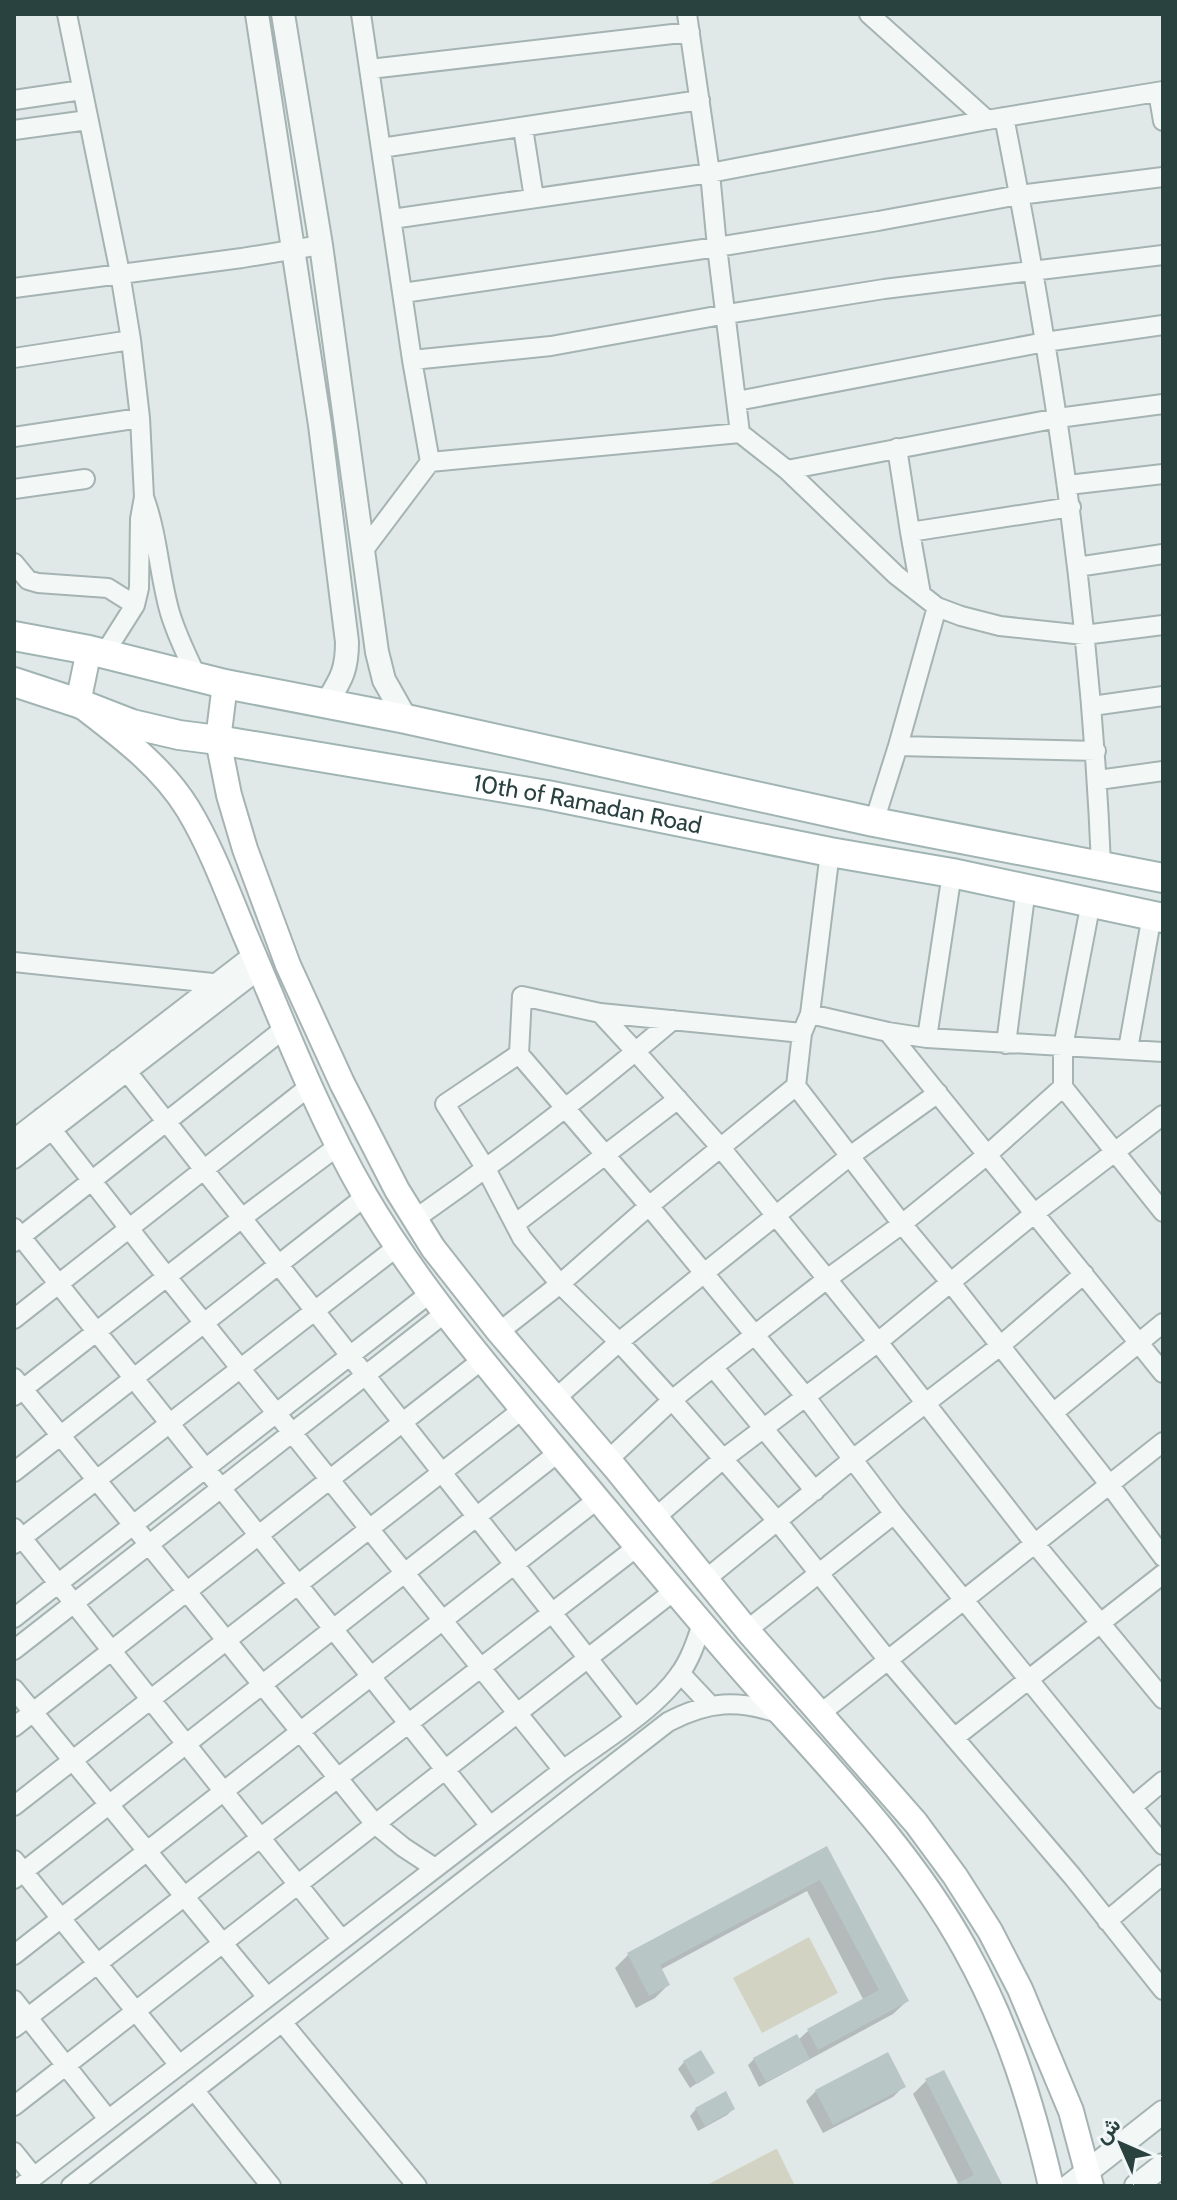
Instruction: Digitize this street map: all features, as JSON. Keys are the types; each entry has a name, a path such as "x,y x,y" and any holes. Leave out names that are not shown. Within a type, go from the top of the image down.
{"main road":[{"name":"10th of Ramadan Road","path":"14,636 874,822 1163,878"},
{"path":"97,652 78,703 159,770 187,807 209,850 338,1146 397,1247 429,1294 482,1360 702,1624 835,1771 928,1891 964,1947 994,2005 1019,2066 1051,2186"},
{"name":"10th of Ramadan Road","path":"14,682 132,724 179,735 547,795 830,852 952,873 1157,917"},
{"path":"225,684 218,740 229,795 245,849 288,965 342,1083 397,1190 433,1248 499,1332 747,1630 916,1823 955,1876 990,1931 1020,1989 1071,2111 1090,2179"}],"street":[{"path":"67,14 131,340 140,418 144,497 140,519 139,588 135,605 97,652"},
{"path":"257,14 320,425 347,642 347,664 326,704"},
{"path":"283,14 321,245 377,652 384,680 406,719"},
{"path":"361,14 430,462 363,551"},
{"path":"869,14 995,119 1019,195 1071,507 1096,751 1101,865"},
{"path":"370,69 689,23 740,433"},
{"path":"14,100 82,90"},
{"path":"392,219 710,173 995,119 1161,92 1163,121"},
{"path":"381,148 700,100"},
{"path":"14,130 88,120"},
{"path":"523,128 534,198"},
{"path":"403,293 717,247 1019,195 1163,177"},
{"path":"14,288 321,245"},
{"path":"412,360 551,346 884,289 1163,255"},
{"path":"737,401 1045,342 1163,325"},
{"path":"14,358 131,340"},
{"path":"787,470 1058,418 1163,404"},
{"path":"14,437 140,418"},
{"path":"430,462 740,433 787,470 896,575 937,607 1000,626 1084,635 1163,625"},
{"path":"897,448 921,594"},
{"path":"1068,485 1163,474"},
{"path":"14,489 85,479"},
{"path":"144,497 153,520 169,610 179,642 197,677"},
{"path":"910,532 1071,507"},
{"path":"1077,567 1163,554"},
{"path":"14,563 28,580 108,588 135,605"},
{"path":"874,822 937,607"},
{"path":"1092,706 1163,696"},
{"path":"898,746 1096,751"},
{"path":"1098,780 1163,771"},
{"path":"499,1332 796,1086 802,1033 810,1014 830,852"},
{"path":"927,1038 952,873"},
{"path":"1006,1044 1026,888"},
{"path":"1091,902 1063,1047 1063,1087 1163,1212"},
{"path":"1128,1049 1157,917"},
{"path":"14,962 237,986"},
{"path":"122,1066 215,984 257,962"},
{"path":"14,1159 47,1123 237,986 257,962"},
{"path":"802,1033 600,1013 522,996 519,1054 805,1396 894,1514 1163,1845"},
{"path":"600,1013 721,1148 878,1342 1035,1544 1163,1699"},
{"path":"810,1014 927,1038 1163,1052"},
{"path":"415,1219 486,1169 673,1020"},
{"path":"285,1028 16,1236 97,1332 490,1826"},
{"path":"888,1032 1163,1373"},
{"path":"519,1054 445,1104 486,1169 522,1238 560,1284 672,1400 778,1522 887,1659 1162,1986"},
{"path":"122,1066 634,1717"},
{"path":"14,1319 310,1086"},
{"path":"796,1086 1163,1557"},
{"path":"608,1460 672,1400 902,1224 987,1155 1063,1087"},
{"path":"555,1399 619,1342 775,1215 938,1093"},
{"path":"515,1224 678,1099"},
{"path":"656,1517 723,1459 878,1342 1035,1213 1163,1115"},
{"path":"14,1139 47,1123"},
{"path":"47,1123 563,1770"},
{"path":"338,1146 97,1332 17,1388 60,1436 375,1824 435,1868"},
{"path":"14,1472 366,1196"},
{"path":"342,1940 58,1583 17,1536 96,1480 397,1247"},
{"path":"706,1579 853,1459 1000,1346 1084,1274"},
{"path":"14,1618 429,1294"},
{"path":"14,1650 445,1313"},
{"path":"1053,1413 1163,1323"},
{"path":"14,1727 482,1360"},
{"path":"713,1367 815,1491"},
{"path":"14,1806 523,1409"},
{"path":"821,1713 1163,1442"},
{"path":"179,2065 61,1919 17,1870 109,1805 559,1452"},
{"path":"14,1955 598,1499"},
{"path":"747,1630 894,1514"},
{"path":"21,2022 637,1547"},
{"path":"954,1738 1163,1574"},
{"path":"14,2106 674,1591"},
{"path":"14,2152 28,2181 634,1717 667,1690 680,1673 693,1650 702,1624"},
{"path":"680,1673 710,1705"},
{"path":"14,1689 267,1997"},
{"path":"71,2186 668,1722 688,1711 735,1703 783,1715"},
{"path":"1132,1807 1163,1781"},
{"path":"1107,1921 1163,1874"},
{"path":"14,2000 21,2022 66,2065 108,2119"},
{"path":"282,2022 417,2186"},
{"path":"194,2090 271,2186"},
{"path":"1069,2186 1090,2179 1163,2112"},
{"path":"1136,2186 1163,2165"}],"green space":[{"path":"809,1937 838,1993 762,2033 733,1978"},
{"path":"776,2149 795,2186 705,2186"}],"building":[{"path":"827,1846 909,2001 818,2050 807,2029 879,1990 820,1880 660,1965 670,1985 649,1996 627,1953"},
{"path":"797,2034 810,2059 766,2082 753,2058"},
{"path":"701,2050 715,2073 697,2084 683,2061"},
{"path":"888,2052 906,2087 833,2125 815,2090"},
{"path":"944,2070 1003,2186 952,2186 974,2175 925,2079"},
{"path":"726,2091 735,2109 705,2126 695,2108"}]}
